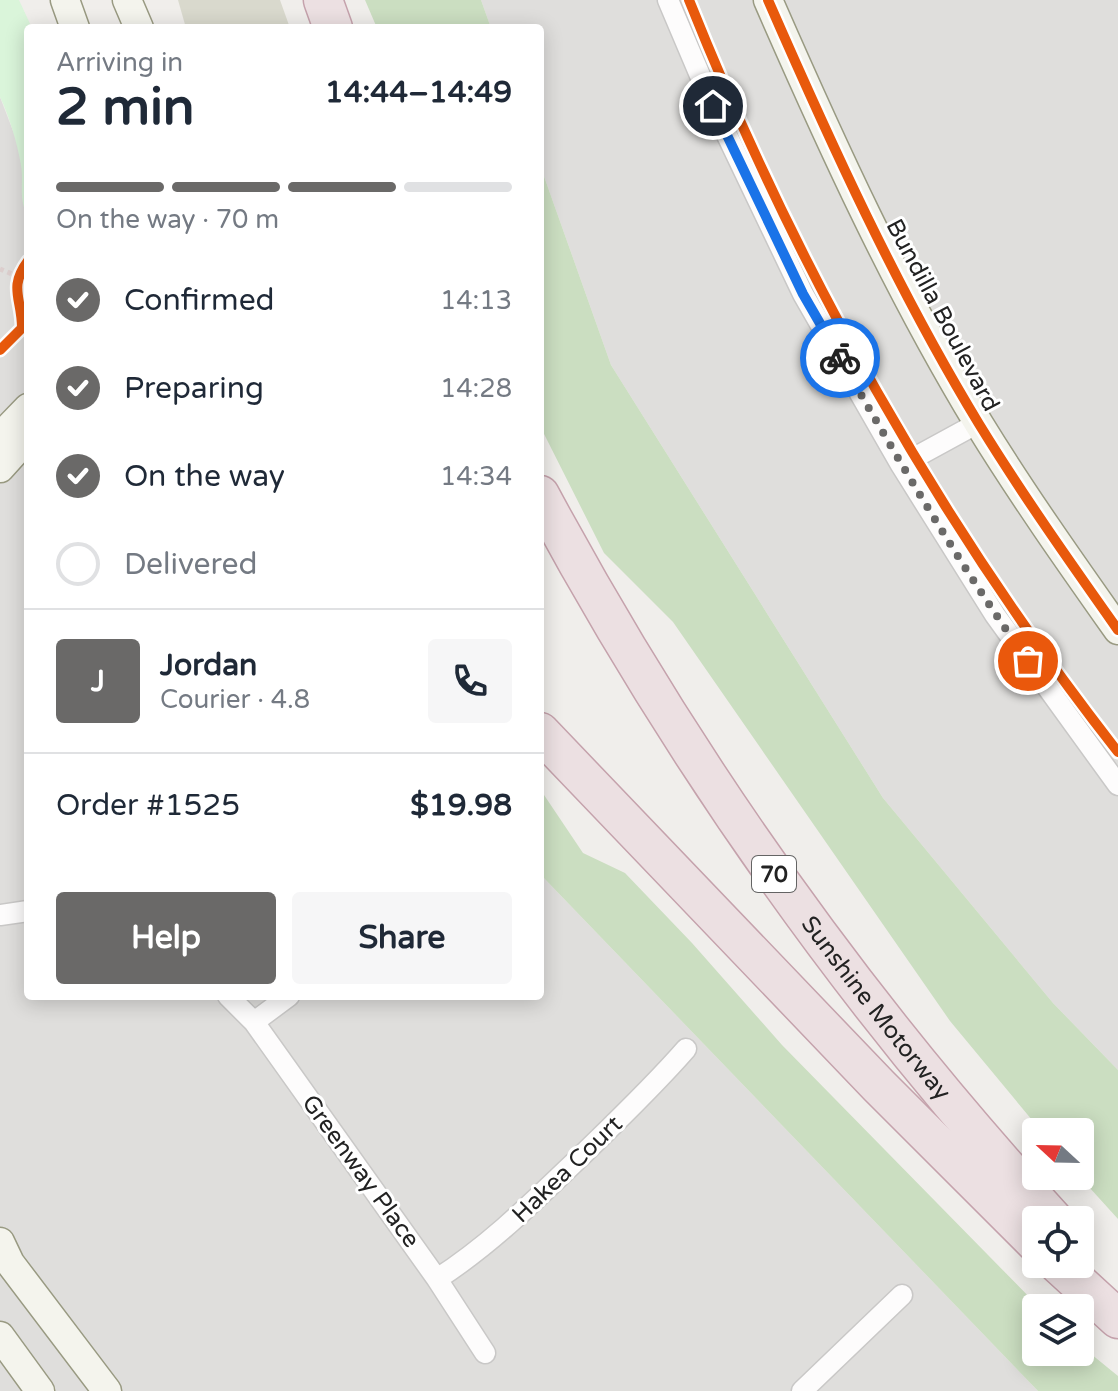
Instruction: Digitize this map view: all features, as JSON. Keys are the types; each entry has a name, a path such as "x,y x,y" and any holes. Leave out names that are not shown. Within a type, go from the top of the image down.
{"highway":[{"path":"323,0 332,24"},
{"name":"Sunshine Motorway","path":"544,502 646,681 787,892 952,1106 1041,1206"},
{"path":"544,736 879,1086 1022,1229"},
{"path":"1094,1263 1118,1288"},
{"path":"1073,1278 1118,1319"}],"street":[{"path":"65,0 74,24"},
{"path":"127,0 137,24"},
{"path":"668,0 713,106 803,294 901,465 995,615 1118,785"},
{"name":"Bundilla Boulevard","path":"768,0 829,140 897,276 978,423 1118,630"},
{"path":"0,437 24,412"},
{"path":"901,465 978,423"},
{"path":"0,468 24,441"},
{"path":"0,915 24,912"},
{"name":"Greenway Place","path":"232,1000 254,1022 437,1279 485,1353"},
{"path":"254,1022 284,1000"},
{"name":"Hakea Court","path":"437,1279 468,1259 513,1222 651,1088 686,1049"},
{"path":"0,1242 10,1263 107,1391"},
{"path":"802,1391 902,1295"},
{"path":"0,1336 40,1391"}],"path":[{"path":"0,269 19,277"}],"shaded area":[{"path":"178,0 280,0 289,24 185,24"},
{"path":"481,0 1118,0 1118,1070 1053,1003 883,798 611,365 544,176 544,24 490,24"},
{"path":"0,97 24,160 24,1000 544,1000 544,878 1038,1391 0,1391"}],"green space":[{"path":"0,0 19,0 30,24 24,24 24,207 17,148 0,97"},
{"path":"365,0 481,0 490,24 375,24"},
{"path":"544,176 611,365 883,798 1053,1003 1118,1070 1118,1219 1092,1190 1094,1118 1030,1118 950,1021 673,622 604,553 544,434"},
{"path":"544,795 583,853 625,873 782,1045 1026,1294 1022,1294 1022,1366 1094,1366 1094,1356 1118,1376 1118,1391 1038,1391 544,878"}],"cycle path":[{"path":"689,0 776,199 877,391 932,485 991,576 1118,752"},
{"path":"768,0 866,215 920,321 1012,476 1118,630"},
{"path":"0,350 22,328 17,286 24,267"}],"way so far":[{"path":"840,358 901,465 995,615 1028,661"}],"route":[{"path":"713,106 803,294 840,358"}]}
